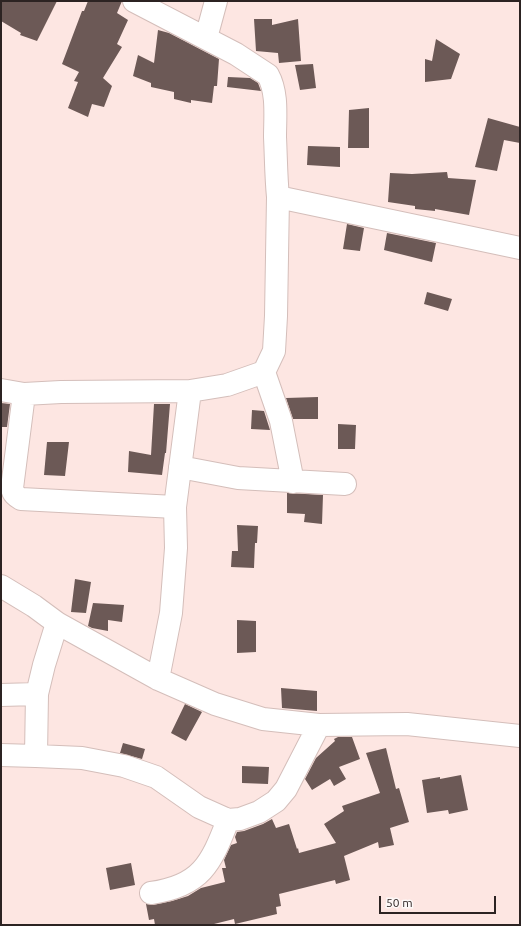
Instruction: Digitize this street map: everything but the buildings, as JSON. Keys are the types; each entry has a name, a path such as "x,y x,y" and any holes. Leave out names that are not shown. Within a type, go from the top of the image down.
{"street":[{"path":"134,1 236,54 268,75 271,81 274,100 278,197 276,316 274,351 264,372 281,421 294,482"},
{"path":"206,38 216,1"},
{"path":"278,197 520,248"},
{"path":"1,390 24,394 61,392 190,391 227,385 264,372"},
{"path":"158,679 171,613 176,548 175,507 190,391"},
{"path":"24,394 12,488 13,493 16,496 21,499 175,507"},
{"path":"180,468 238,478 345,484"},
{"path":"1,586 34,606 57,623 158,679 215,704 263,719 319,725 407,724 520,736"},
{"path":"36,756 37,694 57,623"},
{"path":"1,695 37,694"},
{"path":"1,755 82,758 124,766 156,776 199,807 228,820 240,819 259,812 276,801 286,789 319,725"},
{"path":"151,893 173,889 196,877 204,869 218,847 228,820"}]}
